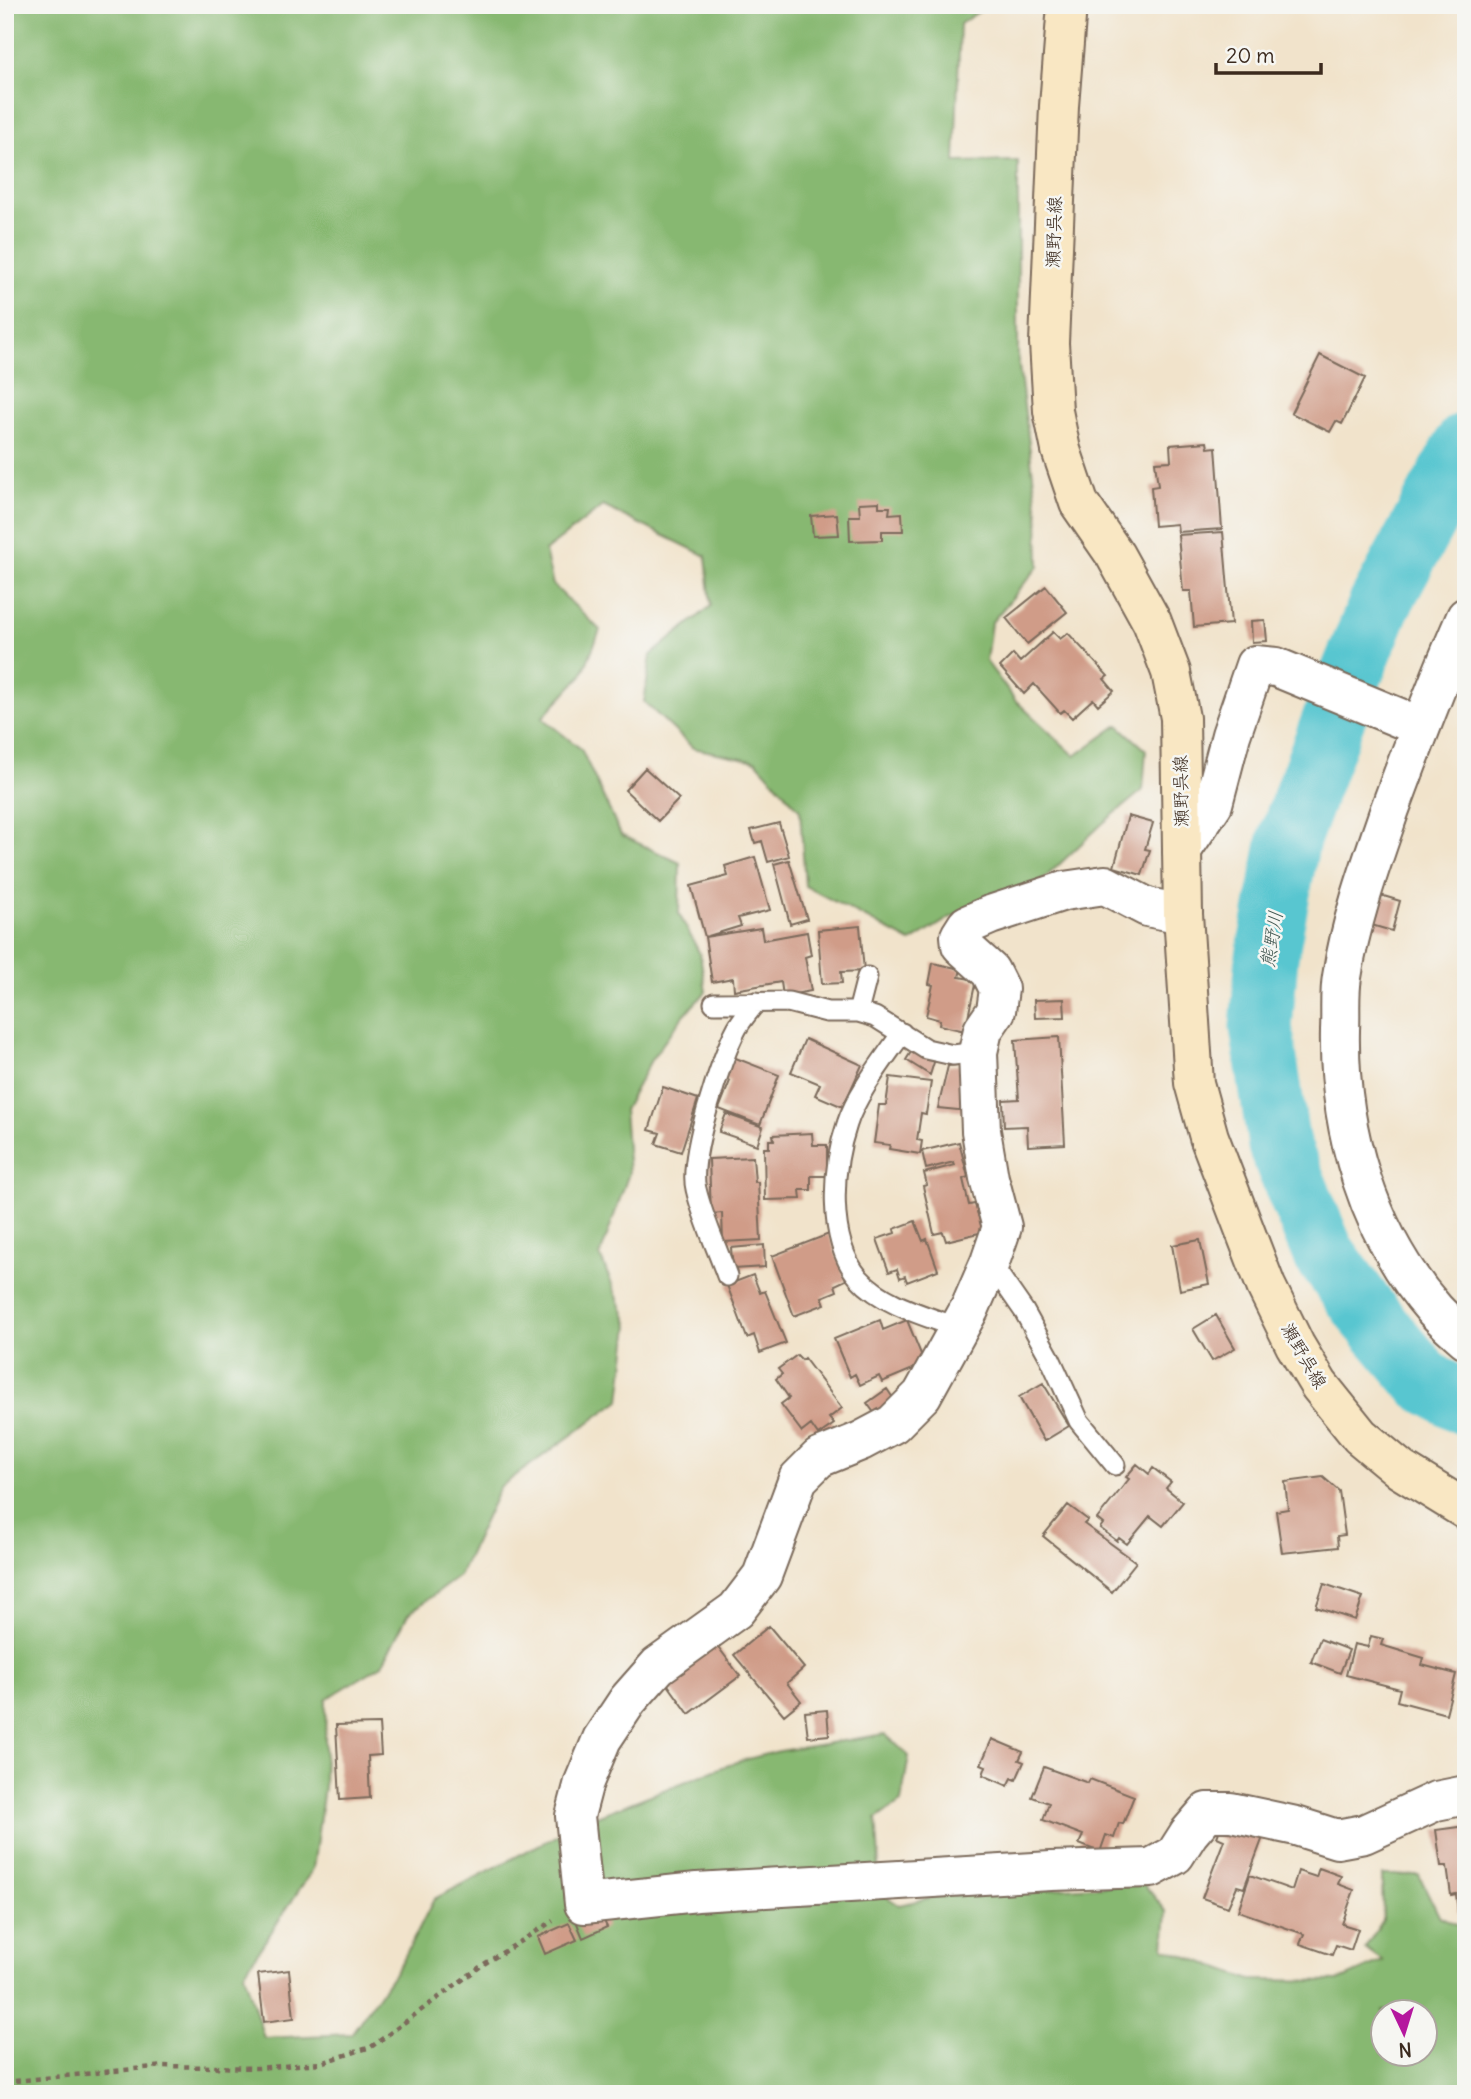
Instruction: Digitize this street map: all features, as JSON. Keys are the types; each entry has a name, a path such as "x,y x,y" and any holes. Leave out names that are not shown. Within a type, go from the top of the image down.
{"main road":[{"name":"瀬野呉線","path":"1067,5 1059,106 1049,343 1054,411 1060,450 1079,503 1115,555 1152,622 1171,672 1180,718 1183,914 1195,1083 1209,1137 1266,1286 1295,1345 1319,1385 1360,1436 1401,1470 1466,1510"}],"street":[{"path":"1466,617 1414,724 1360,894 1341,979 1340,1052 1344,1106 1354,1156 1382,1231 1402,1266 1435,1310 1466,1339"},
{"path":"1181,850 1213,804 1231,734 1255,665 1276,667 1414,724"},
{"path":"1183,914 1147,907 1105,885 1064,891 990,915 967,925 960,936 961,945 990,971 999,989 996,1011 983,1030 978,1052 981,1131 989,1178 1002,1227 990,1262 959,1328 922,1395 893,1424 819,1458 798,1479 762,1576 736,1610 658,1666 628,1700 602,1740 584,1782 575,1816 584,1904 710,1891 1051,1871 1150,1868 1175,1855 1207,1812 1231,1812 1283,1823 1336,1839 1364,1835 1436,1801 1466,1795"}],"lane":[{"path":"858,1012 867,977"},
{"path":"727,1276 695,1187 697,1160 701,1129 721,1066 737,1028 756,1002"},
{"path":"714,1003 788,1002 827,1012 858,1012 875,1017 926,1049 953,1055 978,1052"},
{"path":"902,1033 871,1079 847,1123 836,1175 836,1222 846,1255 859,1278 881,1295 959,1328"},
{"path":"990,1262 1024,1311 1050,1358 1079,1421 1115,1465"}],"path":[{"path":"5,2082 163,2066 258,2068 321,2063 371,2047 484,1964 529,1934 584,1904"}],"green space":[{"path":"5,5 989,5 960,24 955,162 1018,161 1018,359 1038,513 1039,566 991,623 986,661 1015,700 1075,756 1118,725 1146,750 1143,790 1102,824 1029,893 951,917 911,942 805,886 800,810 756,761 693,748 644,702 651,655 711,606 706,556 603,506 545,551 553,585 600,630 582,675 542,718 581,749 621,835 680,863 679,914 700,954 706,992 684,1015 651,1060 624,1110 629,1173 600,1256 629,1325 620,1400 500,1487 459,1576 408,1614 382,1665 326,1699 324,1787 313,1869 244,1973 264,2038 351,2034 403,1960 434,1899 589,1819 733,1763 774,1752 885,1734 909,1756 901,1802 876,1819 879,1858 875,1889 899,1905 938,1896 1143,1883 1167,1912 1164,1948 1251,1980 1338,1981 1383,1961 1365,1948 1383,1920 1382,1875 1419,1875 1439,1916 1466,1928 1466,2094 5,2094"}],"building":[{"path":"1320,355 1365,378 1342,424 1336,421 1330,432 1291,413"},
{"path":"1207,442 1208,448 1216,447 1222,529 1178,532 1177,524 1154,526 1151,487 1158,486 1155,462 1171,461 1170,445"},
{"path":"879,502 879,507 890,507 889,514 902,513 903,531 882,531 882,540 850,541 849,516 860,516 859,503"},
{"path":"837,514 839,535 813,536 811,516"},
{"path":"1223,532 1231,624 1194,627 1191,591 1183,591 1178,535"},
{"path":"1046,586 1067,612 1027,644 1006,618"},
{"path":"1265,620 1267,641 1252,642 1251,621"},
{"path":"1053,632 1060,639 1068,633 1108,676 1104,679 1114,691 1098,705 1093,699 1072,718 1064,710 1060,713 1034,684 1024,694 1000,667 1013,654 1020,662"},
{"path":"645,768 679,799 658,821 625,790"},
{"path":"1128,816 1153,823 1145,849 1150,850 1142,875 1114,867"},
{"path":"779,823 789,856 768,862 762,841 755,843 751,830"},
{"path":"755,857 770,910 738,918 741,926 705,937 691,886 728,876 725,866"},
{"path":"789,860 807,919 790,924 774,864"},
{"path":"1377,894 1400,901 1392,931 1368,924"},
{"path":"860,926 864,971 841,972 842,983 822,984 818,930"},
{"path":"761,928 763,940 807,932 811,955 805,957 811,991 783,996 781,982 734,990 733,978 712,982 705,937"},
{"path":"933,963 961,969 959,977 976,980 965,1031 939,1025 940,1020 926,1016 933,985 929,984"},
{"path":"1064,999 1065,1017 1035,1018 1034,1000"},
{"path":"1059,1037 1065,1144 1028,1146 1027,1126 1004,1127 1003,1100 1019,1099 1015,1040"},
{"path":"805,1039 862,1065 843,1107 815,1095 820,1084 791,1072"},
{"path":"911,1052 935,1059 930,1075 906,1060"},
{"path":"733,1057 779,1075 760,1125 719,1109 730,1081 725,1079"},
{"path":"969,1064 968,1111 938,1108 948,1066"},
{"path":"890,1077 931,1082 926,1114 921,1113 917,1140 922,1141 920,1154 889,1149 890,1145 874,1143 879,1105 886,1105"},
{"path":"663,1087 698,1099 681,1152 656,1144 660,1133 649,1130"},
{"path":"726,1114 763,1127 757,1145 719,1132"},
{"path":"812,1133 813,1145 827,1145 827,1176 811,1176 811,1190 800,1190 801,1199 765,1200 764,1148 769,1148 769,1140 774,1140 773,1135"},
{"path":"959,1142 968,1177 963,1179 969,1205 975,1204 983,1232 946,1241 943,1232 934,1234 923,1186 927,1185 924,1173 955,1165 954,1162 926,1169 922,1151"},
{"path":"753,1157 755,1182 758,1182 761,1240 723,1242 722,1213 711,1214 709,1159"},
{"path":"915,1221 923,1241 927,1239 938,1270 907,1282 905,1276 900,1278 897,1269 889,1272 877,1239 895,1233 894,1229"},
{"path":"829,1234 846,1280 835,1285 837,1291 822,1297 825,1304 794,1316 772,1256"},
{"path":"1200,1240 1209,1284 1180,1290 1172,1245"},
{"path":"764,1245 765,1267 733,1269 731,1248"},
{"path":"753,1275 760,1293 765,1291 786,1343 760,1353 754,1335 747,1338 727,1285"},
{"path":"1216,1315 1235,1348 1212,1361 1193,1329"},
{"path":"880,1320 883,1330 907,1320 925,1364 882,1382 879,1376 860,1385 855,1374 850,1377 834,1339"},
{"path":"797,1355 802,1360 804,1358 842,1408 829,1418 834,1424 818,1435 811,1425 802,1432 781,1404 789,1398 776,1379 782,1374 778,1369"},
{"path":"1043,1383 1069,1426 1044,1441 1019,1397"},
{"path":"887,1389 897,1404 878,1418 867,1403"},
{"path":"1137,1464 1149,1474 1153,1468 1171,1482 1166,1488 1183,1502 1163,1526 1150,1516 1127,1544 1119,1538 1117,1541 1100,1528 1103,1524 1097,1519 1129,1479 1126,1477"},
{"path":"1323,1477 1339,1491 1345,1535 1337,1536 1338,1547 1282,1553 1276,1511 1288,1509 1285,1482"},
{"path":"1068,1505 1088,1520 1084,1524 1136,1562 1112,1592 1043,1536"},
{"path":"1324,1584 1363,1597 1355,1620 1316,1607"},
{"path":"769,1626 804,1668 787,1683 801,1701 784,1715 734,1655"},
{"path":"1371,1636 1383,1639 1381,1645 1424,1658 1422,1665 1456,1674 1446,1714 1397,1701 1400,1689 1346,1675 1354,1644 1368,1647"},
{"path":"1320,1639 1349,1650 1340,1673 1311,1662"},
{"path":"716,1644 740,1676 689,1714 666,1682"},
{"path":"827,1710 829,1735 808,1737 805,1712"},
{"path":"379,1724 381,1755 368,1756 370,1798 340,1800 336,1725"},
{"path":"992,1739 1023,1752 1019,1760 1024,1762 1016,1780 1012,1778 1008,1786 983,1775 986,1766 981,1764"},
{"path":"1044,1767 1088,1783 1090,1779 1134,1796 1123,1824 1119,1823 1114,1838 1106,1835 1100,1852 1079,1844 1083,1835 1043,1820 1049,1803 1032,1797"},
{"path":"1223,1822 1263,1837 1244,1888 1237,1886 1228,1907 1202,1898 1224,1840 1217,1837"},
{"path":"1466,1826 1466,1913 1458,1914 1456,1894 1451,1895 1447,1866 1441,1866 1436,1830"},
{"path":"1319,1868 1341,1876 1338,1884 1354,1890 1342,1924 1358,1929 1351,1950 1336,1945 1332,1955 1300,1944 1304,1934 1238,1911 1250,1875 1292,1890 1298,1871 1316,1877"},
{"path":"599,1911 607,1927 583,1938 576,1921"},
{"path":"569,1923 577,1940 545,1954 538,1937"},
{"path":"289,1970 294,2018 264,2022 258,1974"}],"waterway":[{"name":"熊野川","path":"1466,444 1379,606 1289,839 1267,957 1261,1027 1279,1145 1323,1252 1368,1314 1425,1381 1466,1404"}]}
